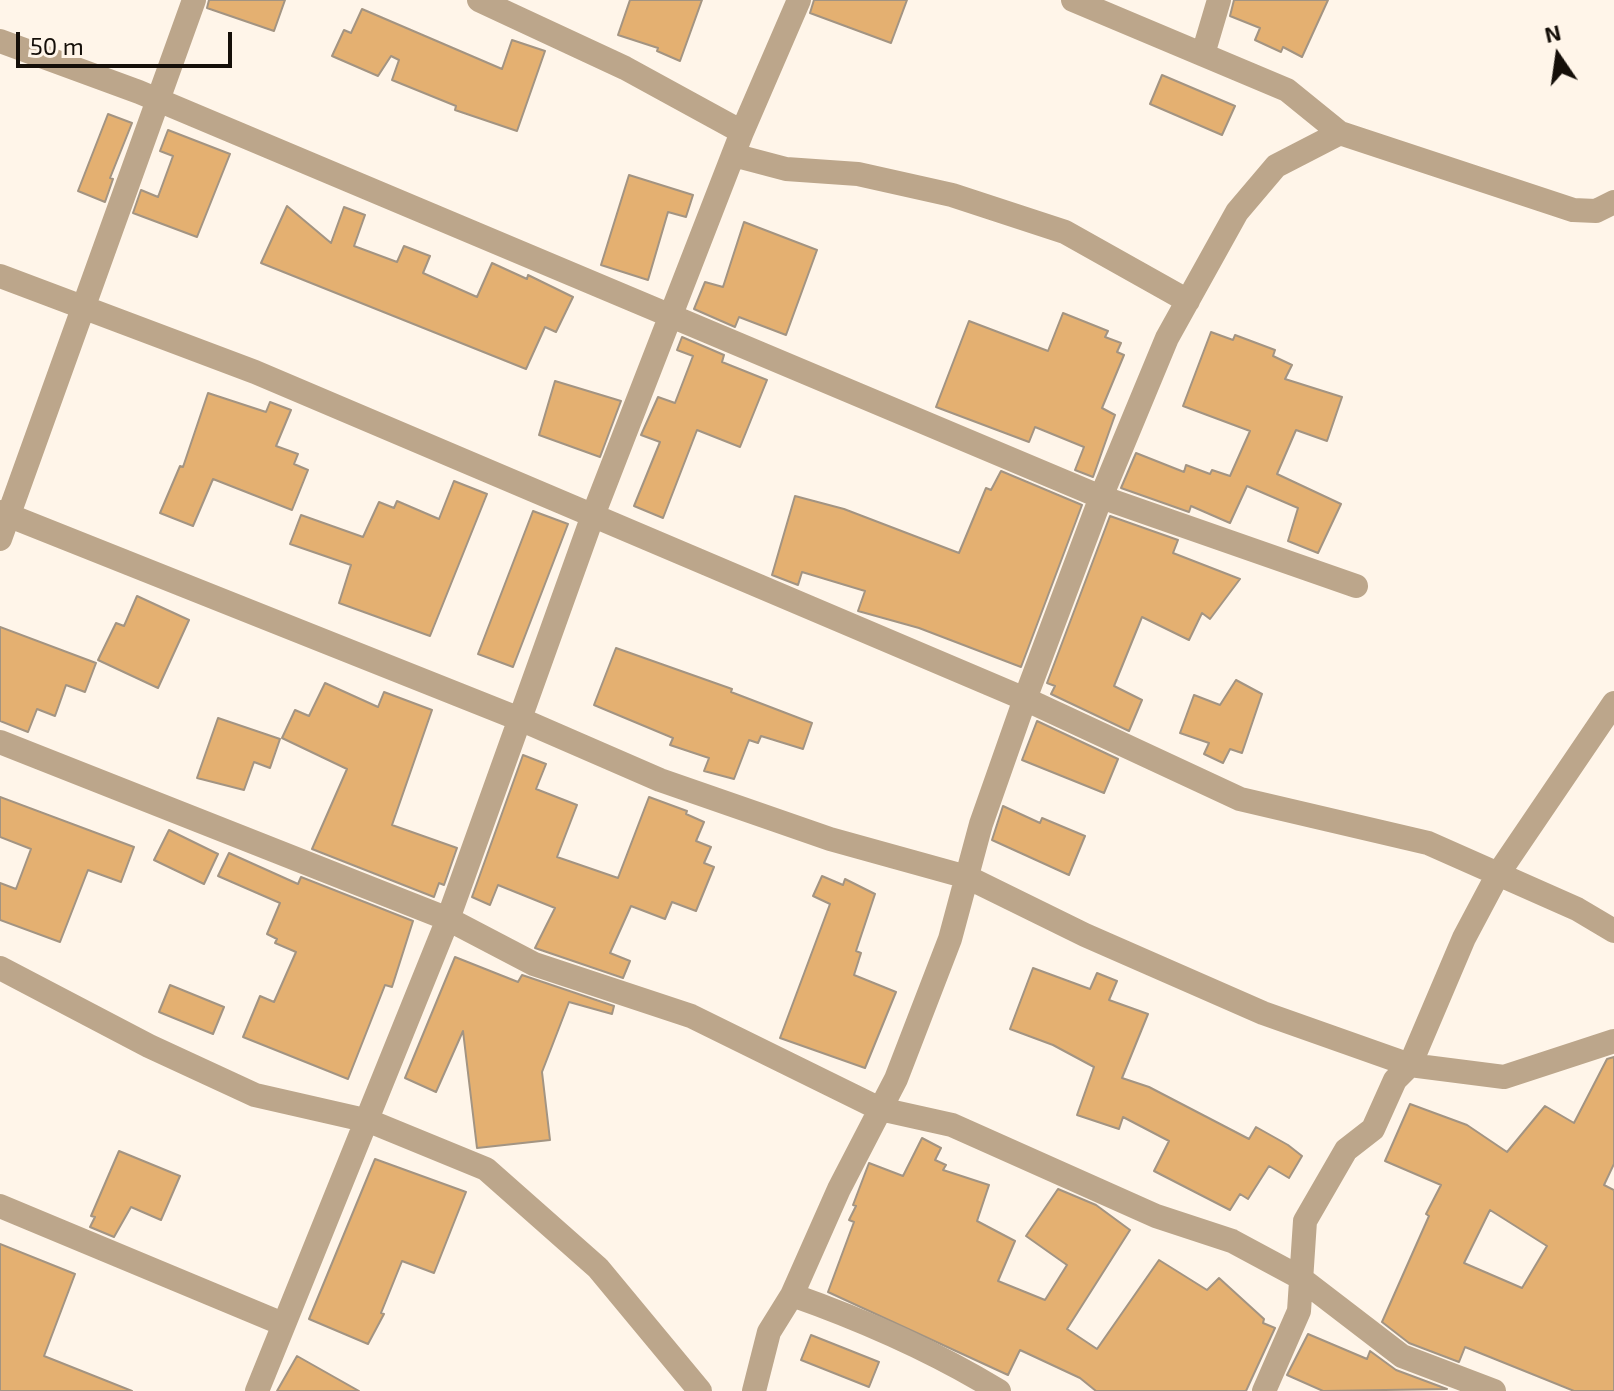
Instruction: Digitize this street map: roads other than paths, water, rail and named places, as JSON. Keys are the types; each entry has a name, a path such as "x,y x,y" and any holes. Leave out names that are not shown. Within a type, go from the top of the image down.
{"street":[{"path":"0,539 6,514 155,100 194,0"},
{"path":"479,0 625,68 738,144 786,169 858,174 952,195 1065,232 1188,301"},
{"path":"257,1391 369,1121 448,919 592,518 738,144 799,0"},
{"path":"1073,0 1287,90 1340,133 1573,210 1596,211 1614,202"},
{"path":"1203,54 1219,0"},
{"path":"0,41 155,100 1101,497 1356,586"},
{"path":"754,1391 769,1332 792,1295 839,1189 896,1079 950,939 1025,699 1101,497 1167,338 1237,212 1276,166 1340,133"},
{"path":"0,276 255,372 592,518 1025,699 1240,799 1428,843 1577,909 1614,931"},
{"path":"6,514 522,720 660,780 830,839 967,877 1085,935 1263,1013 1410,1065 1504,1077 1614,1041"},
{"path":"1264,1391 1299,1311 1305,1221 1346,1150 1373,1129 1395,1080 1410,1065 1464,938 1498,874 1614,703"},
{"path":"0,742 448,919 534,964 691,1016 880,1109 952,1125 1156,1216 1232,1241 1299,1277 1402,1356 1494,1391"},
{"path":"0,968 149,1046 255,1095 369,1121 486,1169 598,1268 700,1391"},
{"path":"0,1206 283,1324"},
{"path":"792,1295 838,1311 999,1391"}]}
